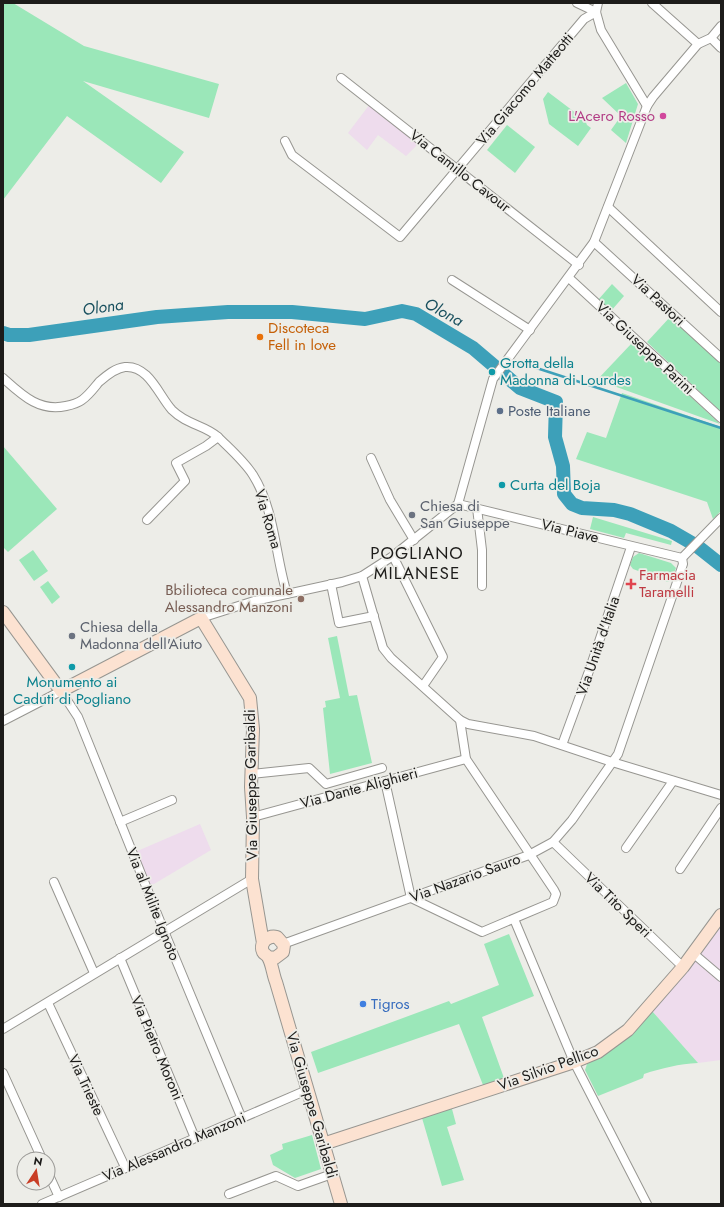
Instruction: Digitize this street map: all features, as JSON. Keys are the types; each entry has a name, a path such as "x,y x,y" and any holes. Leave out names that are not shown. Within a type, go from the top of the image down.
{"street":[{"path":"577,3 596,12"},
{"path":"598,3 596,12 600,30 647,106"},
{"path":"652,3 698,44"},
{"name":"Via Giacomo Matteotti","path":"285,141 292,155 400,237 584,19 596,12"},
{"path":"3,721 201,618 254,601 362,576 393,556 458,504 493,379 579,265 594,242 647,106 698,44 711,38 721,26"},
{"path":"711,38 721,48"},
{"name":"Via Camillo Cavour","path":"341,78 579,265"},
{"path":"608,207 721,312"},
{"name":"Via Pastori","path":"594,242 721,358"},
{"name":"Via Giuseppe Parini","path":"569,278 721,418"},
{"path":"452,280 530,330"},
{"name":"Via Roma","path":"3,378 26,398 41,406 54,408 82,400 107,375 117,369 125,367 137,369 156,387 168,405 178,416 192,425 213,433 235,453 253,475 263,495 270,519 287,594"},
{"path":"147,520 185,481 176,463 206,446 218,437"},
{"path":"371,458 390,500 414,540"},
{"name":"Via Piave","path":"458,504 631,547 682,558"},
{"path":"477,508 482,550 482,586"},
{"path":"682,558 721,518"},
{"name":"Via Unità d'Italia","path":"562,745 631,547"},
{"path":"393,556 442,657 423,686"},
{"name":"Via Nazario Sauro","path":"282,941 411,898 529,855 553,842 572,820 618,754 683,564 682,558"},
{"path":"362,576 383,648 391,658 460,720 468,724 534,736 612,762 721,795"},
{"path":"331,584 339,623 374,616"},
{"path":"3,612 61,691"},
{"name":"Via Giuseppe Garibaldi","path":"201,618 233,667 250,698 253,728 252,879 263,943 263,951 272,957 276,982 341,1204"},
{"name":"Via al Milite Ignoto","path":"61,691 78,717 164,931 242,1118"},
{"path":"385,781 411,898 479,932 550,904 555,898 554,890 529,855 491,794 466,759 460,720"},
{"name":"Via Dante Alighieri","path":"253,817 466,759"},
{"path":"252,774 310,768 326,784 382,768"},
{"path":"626,848 673,781"},
{"path":"120,822 172,800"},
{"path":"680,869 721,808"},
{"name":"Via Tito Speri","path":"553,842 683,967"},
{"path":"3,1029 252,879"},
{"path":"54,882 94,973"},
{"name":"Via Silvio Pellico","path":"323,1144 574,1062 598,1052 618,1038 636,1021 694,954 721,915"},
{"name":"Via Giuseppe Garibaldi","path":"259,918 268,932 282,941"},
{"path":"514,919 574,1062 647,1204"},
{"path":"263,943 267,938 282,941 283,952 272,957"},
{"path":"694,954 721,977"},
{"name":"Via Pietro Moroni","path":"120,958 195,1138"},
{"name":"Via Trieste","path":"48,1003 125,1167"},
{"path":"3,1073 38,1151"},
{"name":"Via Alessandro Manzoni","path":"42,1204 307,1090"},
{"path":"229,1194 276,1176 298,1186 332,1174"},
{"path":"56,1190 59,1197"}],"shaded area":[{"path":"370,104 419,143 406,156 378,135 367,150 348,133"},
{"path":"200,824 211,850 149,887 135,852"},
{"path":"721,924 721,1060 698,1063 652,1011"}],"green space":[{"path":"3,3 13,3 84,46 219,84 209,118 83,81 184,152 161,183 67,116 3,200"},
{"path":"626,83 638,104 626,143 611,130 621,116 602,98"},
{"path":"548,92 585,120 587,125 591,128 578,146 549,124 543,99"},
{"path":"507,125 535,147 515,173 487,150"},
{"path":"612,284 624,296 611,311 598,300"},
{"path":"671,316 721,364 721,412 647,342"},
{"path":"633,343 720,424 597,380"},
{"path":"622,393 721,427 721,511 713,519 707,502 576,459 587,432 606,438"},
{"path":"3,446 57,509 8,552 3,547"},
{"path":"593,517 672,541 671,545 626,533 624,538 590,529"},
{"path":"33,550 48,571 34,581 19,560"},
{"path":"639,553 671,563 676,568 671,580 668,582 633,569 630,565 633,557"},
{"path":"48,581 60,597 52,604 40,587"},
{"path":"337,636 349,696 357,695 372,763 330,774 323,708 326,707 325,701 340,698 328,638"},
{"path":"509,934 534,996 482,1017 504,1078 483,1085 459,1024 318,1073 311,1052 449,1001 451,1004 499,985 484,944"},
{"path":"652,1011 698,1063 684,1064 644,1074 643,1078 598,1096 585,1070 587,1064 623,1042"},
{"path":"450,1108 452,1109 456,1124 447,1127 464,1180 442,1186 422,1118"},
{"path":"312,1135 321,1169 295,1178 273,1165 270,1155 283,1149 282,1144"}],"waterway":[{"name":"Olona","path":"3,333 9,335 29,335 157,317 228,312 292,312 365,319 402,311 416,314 473,348 520,388 556,402 555,437 563,466 564,494 572,504 582,508 614,510 630,514 671,531 697,546 721,565"},
{"path":"515,361 721,428"}],"place":[{"name":"L'Acero Rosso","path":"663,116"},
{"name":"Discoteca Fell in love","path":"260,337"},
{"name":"Grotta della Madonna di Lourdes","path":"492,372"},
{"name":"Poste Italiane","path":"500,411"},
{"name":"Curta del Boja","path":"502,485"},
{"name":"Chiesa di San Giuseppe","path":"412,515"},
{"name":"Farmacia Taramelli","path":"631,584"},
{"name":"Bbilioteca comunale Alessandro Manzoni","path":"301,599"},
{"name":"Chiesa della Madonna dell'Aiuto","path":"72,636"},
{"name":"Monumento ai Caduti di Pogliano","path":"72,667"},
{"name":"Tigros","path":"363,1004"}],"district":[{"name":"POGLIANO MILANESE","path":"417,563"}]}
